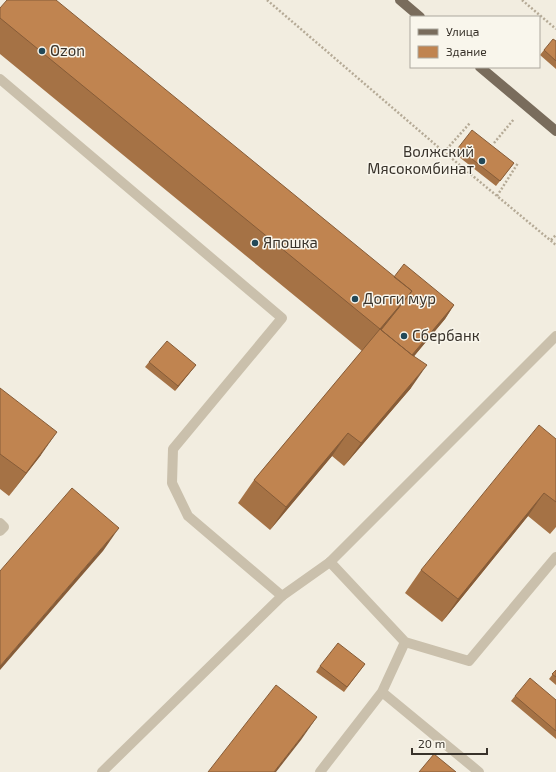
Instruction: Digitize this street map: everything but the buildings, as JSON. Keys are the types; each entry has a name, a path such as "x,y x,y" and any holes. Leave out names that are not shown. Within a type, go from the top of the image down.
{"main road":[{"path":"400,0 419,16"},
{"path":"481,68 556,131"}],"street":[{"path":"0,79 282,318 174,449 172,483 188,516 282,596"},
{"path":"102,772 282,596 330,562 556,336"},
{"path":"0,523 4,527 0,531"},
{"path":"330,562 405,642 469,661 556,557"},
{"path":"320,772 382,692 405,642"},
{"path":"382,692 479,772"}],"path":[{"path":"267,0 444,152 556,244"},
{"path":"522,0 556,29"},
{"path":"494,143 525,105"},
{"path":"444,152 470,123"},
{"path":"497,196 518,163"},
{"path":"551,240 556,235"}],"place":[{"name":"Ozon","path":"42,51"},
{"name":"Волжский Мясокомбинат","path":"482,161"},
{"name":"Япошка","path":"255,243"},
{"name":"Догги мур","path":"355,299"},
{"name":"Сбербанк","path":"404,336"}]}
